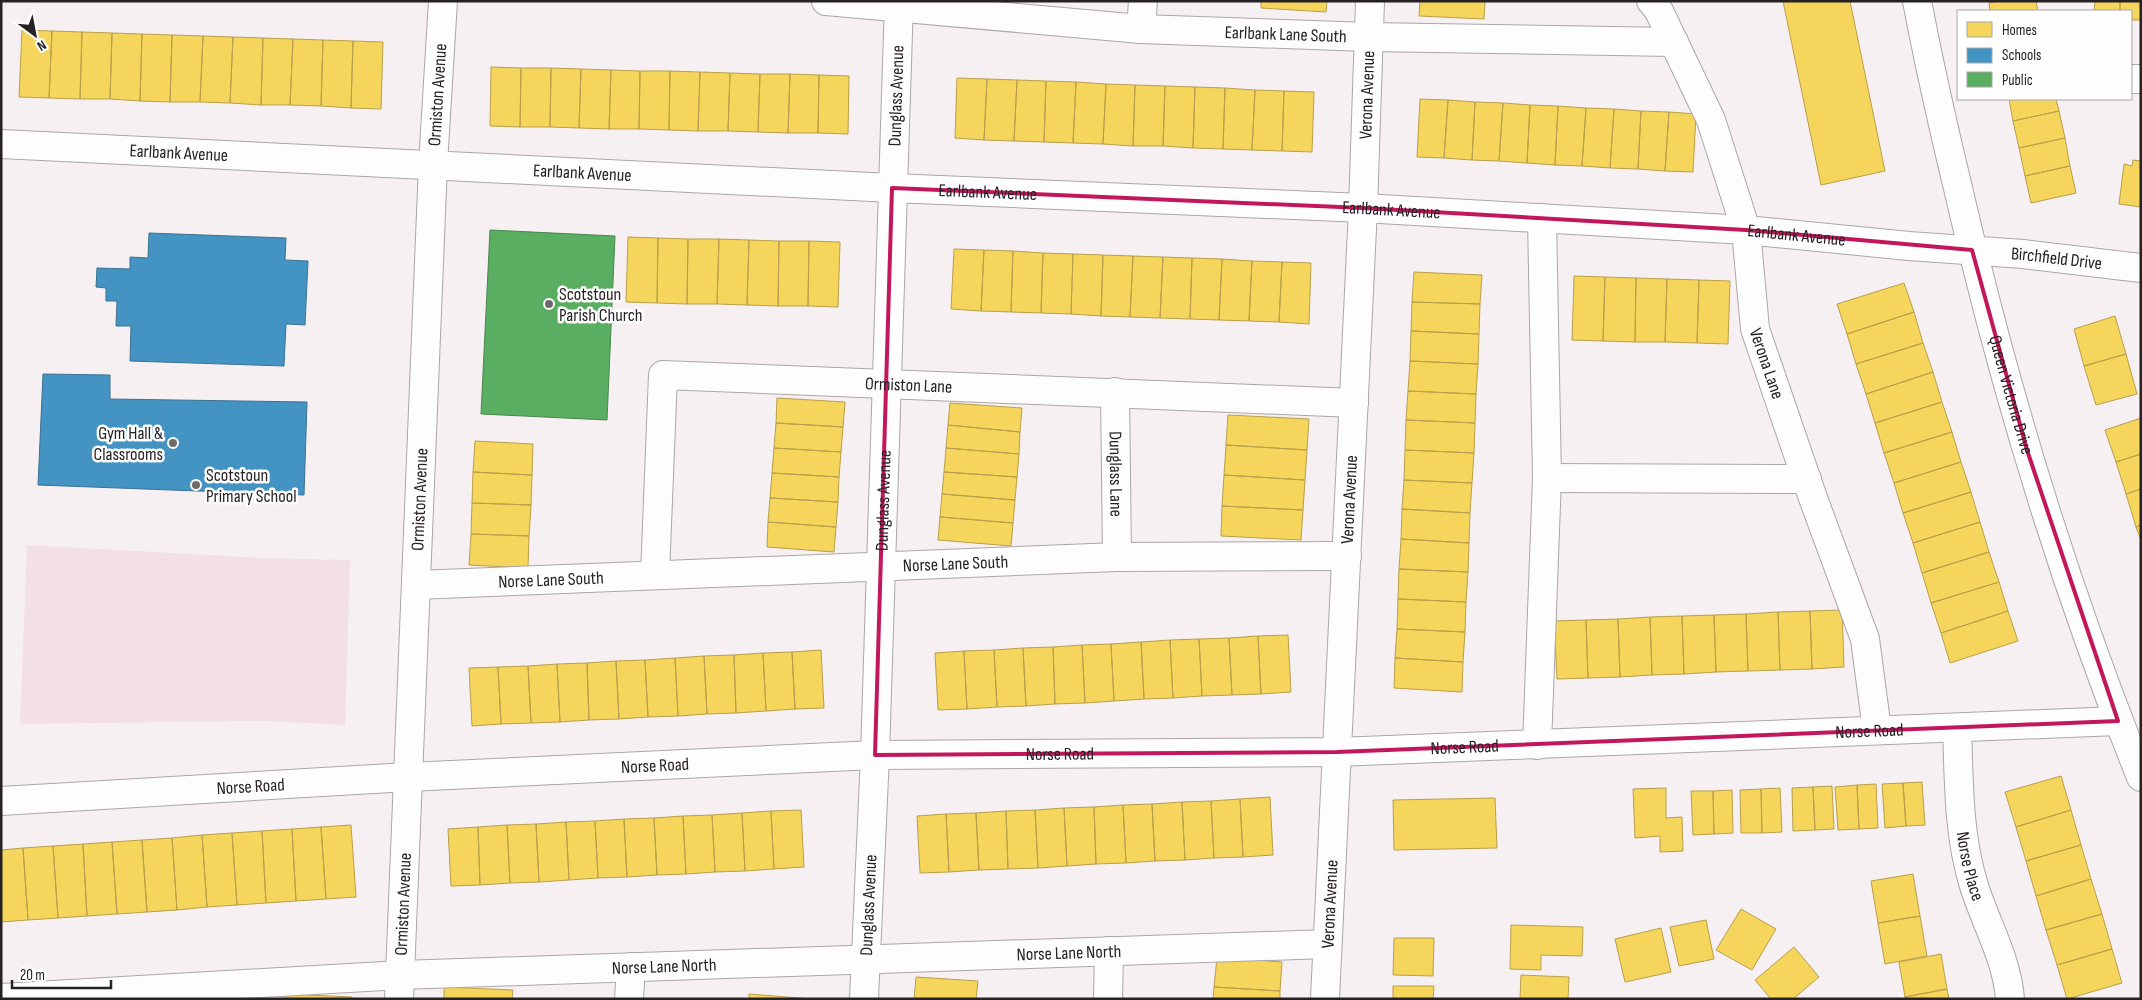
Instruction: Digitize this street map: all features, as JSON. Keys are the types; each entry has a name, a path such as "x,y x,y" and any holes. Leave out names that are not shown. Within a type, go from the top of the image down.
{"street":[{"name":"Ormiston Avenue","path":"400,987 433,164 443,1"},
{"name":"Earlbank Lane South","path":"826,1 899,4 1141,30 1368,37 1674,42"},
{"path":"1141,30 1142,1"},
{"name":"Verona Avenue","path":"1325,999 1363,208 1370,1"},
{"name":"Verona Lane","path":"1652,1 1658,9 1711,120 1746,230 1755,329 1865,639 1877,730"},
{"name":"Queen Victoria Drive","path":"1917,1 1934,88 1988,317 2061,559 2118,721 2141,777"},
{"name":"Dunglass Avenue","path":"864,999 875,754 899,4"},
{"name":"Earlbank Avenue","path":"1,144 892,188 1363,208 1746,230 1909,246 1972,250"},
{"path":"1537,745 1547,478 1542,218"},
{"name":"Birchfield Drive","path":"1972,250 2141,268"},
{"name":"Ormiston Lane","path":"655,575 663,375 886,382 1354,403"},
{"name":"Dunglass Lane","path":"1115,392 1117,556"},
{"path":"1547,478 1807,479"},
{"name":"Norse Lane South","path":"416,585 1117,556 1347,556"},
{"name":"Norse Road","path":"1,801 408,776 875,754 1337,752 2118,721"},
{"name":"Norse Place","path":"1957,728 1960,817 1964,846 1974,887 2007,977 2010,999"},
{"name":"Norse Lane North","path":"1,998 400,987 631,968 1327,944"},
{"path":"1108,999 1109,952"},
{"path":"630,999 631,968"}],"highlighted area":[{"path":"892,188 1363,208 1746,230 1972,250 2027,450 2118,721 1337,752 875,755"}],"shaded area":[{"path":"27,545 264,558 350,560 345,725 264,721 20,724"}],"building: Homes":[{"path":"1261,1 1327,1 1326,12 1261,8"},
{"path":"1420,1 1485,1 1484,19 1419,16"},
{"path":"1783,1 1850,1 1885,171 1821,185"},
{"path":"1999,1 2036,1 2038,10 1990,10 1989,3"},
{"path":"2095,1 2120,1 2120,10 2094,10"},
{"path":"2120,1 2141,1 2141,20 2132,20 2132,10 2120,10"},
{"path":"22,30 52,31 49,98 19,97"},
{"path":"52,31 82,32 80,99 49,98"},
{"path":"82,32 112,33 110,99 80,99"},
{"path":"112,33 142,34 140,101 110,99"},
{"path":"142,34 172,35 170,102 140,101"},
{"path":"172,35 203,36 200,102 170,102"},
{"path":"203,36 233,37 230,103 200,102"},
{"path":"233,37 263,38 261,105 230,103"},
{"path":"263,38 293,39 290,105 261,105"},
{"path":"293,39 323,40 321,106 290,105"},
{"path":"323,40 353,41 351,108 321,106"},
{"path":"353,41 383,42 381,109 351,108"},
{"path":"491,67 521,68 520,127 490,126"},
{"path":"521,68 551,68 550,127 520,127"},
{"path":"551,68 581,69 579,128 550,127"},
{"path":"581,69 611,70 609,129 579,128"},
{"path":"611,70 640,71 639,129 609,129"},
{"path":"640,71 670,71 669,130 639,129"},
{"path":"670,71 700,72 698,131 669,130"},
{"path":"700,72 730,73 728,131 698,131"},
{"path":"730,73 760,74 758,132 728,131"},
{"path":"760,74 790,74 788,133 758,132"},
{"path":"790,74 819,75 818,133 788,133"},
{"path":"819,75 849,76 848,134 818,133"},
{"path":"957,78 987,79 984,140 955,138"},
{"path":"987,79 1017,80 1014,141 984,140"},
{"path":"1017,80 1046,81 1044,142 1014,141"},
{"path":"1046,81 1076,82 1073,143 1044,142"},
{"path":"1076,82 1106,84 1103,144 1073,143"},
{"path":"1106,84 1135,85 1133,146 1103,144"},
{"path":"1135,85 1165,86 1163,146 1133,146"},
{"path":"1165,86 1195,87 1193,148 1163,146"},
{"path":"1195,87 1225,88 1223,149 1193,148"},
{"path":"1225,88 1255,90 1252,150 1223,149"},
{"path":"1255,90 1284,91 1282,151 1252,150"},
{"path":"1284,91 1314,92 1312,152 1282,151"},
{"path":"1420,99 1448,100 1444,158 1417,157"},
{"path":"1448,100 1475,102 1472,160 1444,158"},
{"path":"2009,100 2056,100 2059,111 2013,121"},
{"path":"1475,102 1503,103 1499,161 1472,160"},
{"path":"1503,103 1530,105 1527,163 1499,161"},
{"path":"1530,105 1558,106 1555,165 1527,163"},
{"path":"1558,106 1586,108 1582,166 1555,165"},
{"path":"1586,108 1614,109 1610,168 1582,166"},
{"path":"1614,109 1641,111 1638,169 1610,168"},
{"path":"1641,111 1669,112 1665,171 1638,169"},
{"path":"2059,111 2065,138 2019,148 2013,121"},
{"path":"1669,112 1696,114 1693,172 1665,171"},
{"path":"2065,138 2070,166 2025,176 2019,148"},
{"path":"2133,160 2141,161 2141,207 2119,204 2124,164 2132,166"},
{"path":"2070,166 2076,193 2031,203 2025,176"},
{"path":"628,237 658,238 657,303 626,302"},
{"path":"658,238 688,239 687,304 657,303"},
{"path":"688,239 719,239 717,304 687,304"},
{"path":"719,239 749,240 747,305 717,304"},
{"path":"749,240 779,241 778,306 747,305"},
{"path":"779,241 809,241 808,306 778,306"},
{"path":"809,241 840,242 838,307 808,306"},
{"path":"954,249 984,250 981,311 951,309"},
{"path":"984,250 1013,251 1011,312 981,311"},
{"path":"1013,251 1043,253 1041,313 1011,312"},
{"path":"1043,253 1073,254 1071,314 1041,313"},
{"path":"1073,254 1103,255 1101,316 1071,314"},
{"path":"1103,255 1133,256 1130,317 1101,316"},
{"path":"1133,256 1163,257 1160,318 1130,317"},
{"path":"1163,257 1192,258 1190,319 1160,318"},
{"path":"1192,258 1222,259 1219,320 1190,319"},
{"path":"1222,259 1252,261 1249,321 1219,320"},
{"path":"1252,261 1282,262 1279,322 1249,321"},
{"path":"1282,262 1311,263 1309,324 1279,322"},
{"path":"1414,272 1482,275 1480,304 1412,302"},
{"path":"1574,276 1605,277 1603,341 1572,340"},
{"path":"1605,277 1636,278 1635,342 1603,341"},
{"path":"1636,278 1667,279 1665,342 1635,342"},
{"path":"1667,279 1699,280 1697,343 1665,342"},
{"path":"1699,280 1730,281 1728,344 1697,343"},
{"path":"1904,283 1914,312 1847,334 1837,304"},
{"path":"1412,302 1480,304 1479,334 1411,331"},
{"path":"1914,312 1923,343 1856,364 1847,334"},
{"path":"2115,316 2126,354 2084,366 2074,329"},
{"path":"1411,331 1479,334 1478,364 1410,361"},
{"path":"1923,343 1933,372 1866,394 1856,364"},
{"path":"2126,354 2137,394 2096,405 2084,366"},
{"path":"1410,361 1478,364 1476,394 1408,391"},
{"path":"1933,372 1942,402 1875,423 1866,394"},
{"path":"1408,391 1476,394 1475,423 1406,420"},
{"path":"777,398 845,402 843,427 776,423"},
{"path":"1942,402 1952,432 1884,453 1875,423"},
{"path":"950,403 1022,408 1020,432 948,425"},
{"path":"1228,415 1309,419 1307,450 1226,445"},
{"path":"2141,418 2141,454 2116,462 2105,430"},
{"path":"1406,420 1475,423 1474,453 1405,450"},
{"path":"776,423 843,427 841,452 774,448"},
{"path":"948,425 1020,432 1019,454 946,448"},
{"path":"1952,432 1961,462 1894,483 1884,453"},
{"path":"475,441 533,444 532,475 473,472"},
{"path":"1226,445 1307,450 1305,480 1224,475"},
{"path":"774,448 841,452 839,477 772,473"},
{"path":"946,448 1019,454 1017,477 944,472"},
{"path":"1405,450 1474,453 1472,483 1404,480"},
{"path":"2141,454 2141,489 2126,494 2116,462"},
{"path":"1961,462 1971,492 1903,513 1894,483"},
{"path":"473,472 532,475 531,505 472,503"},
{"path":"944,472 1017,477 1015,500 942,494"},
{"path":"772,473 839,477 838,502 770,498"},
{"path":"1224,475 1305,480 1303,510 1222,506"},
{"path":"1404,480 1472,483 1470,513 1402,509"},
{"path":"2141,489 2141,525 2136,527 2126,494"},
{"path":"1971,492 1980,522 1913,543 1903,513"},
{"path":"942,494 1015,500 1013,523 940,517"},
{"path":"770,498 838,502 836,527 768,522"},
{"path":"472,503 531,505 529,536 471,534"},
{"path":"1222,506 1303,510 1301,540 1221,536"},
{"path":"1402,509 1470,513 1469,543 1401,539"},
{"path":"940,517 1013,523 1011,546 938,540"},
{"path":"768,522 836,527 834,552 767,547"},
{"path":"1980,522 1989,552 1922,573 1913,543"},
{"path":"2141,525 2141,540 2136,527"},
{"path":"471,534 529,536 528,568 469,565"},
{"path":"1401,539 1469,543 1468,572 1399,569"},
{"path":"1989,552 1999,582 1931,603 1922,573"},
{"path":"1399,569 1468,572 1466,602 1398,599"},
{"path":"1999,582 2008,611 1941,633 1931,603"},
{"path":"1398,599 1466,602 1465,632 1397,629"},
{"path":"1842,610 1844,667 1812,669 1810,611"},
{"path":"1810,611 1812,669 1780,670 1778,612"},
{"path":"2008,611 2018,641 1950,663 1941,633"},
{"path":"1778,612 1780,670 1748,671 1746,614"},
{"path":"1746,614 1748,671 1716,672 1714,615"},
{"path":"1714,615 1716,672 1684,674 1682,616"},
{"path":"1682,616 1684,674 1652,675 1650,617"},
{"path":"1650,617 1652,675 1620,677 1618,619"},
{"path":"1618,619 1620,677 1588,678 1586,620"},
{"path":"1586,620 1588,678 1557,679 1554,621"},
{"path":"1397,629 1465,632 1463,662 1395,658"},
{"path":"1288,635 1291,692 1261,694 1258,636"},
{"path":"1258,636 1261,694 1232,695 1229,638"},
{"path":"1229,638 1232,695 1202,696 1199,639"},
{"path":"1199,639 1202,696 1173,698 1170,640"},
{"path":"1170,640 1173,698 1144,699 1141,642"},
{"path":"1141,642 1144,699 1114,701 1111,644"},
{"path":"1111,644 1114,701 1085,703 1082,645"},
{"path":"1082,645 1085,703 1055,704 1053,647"},
{"path":"1053,647 1055,704 1026,706 1023,648"},
{"path":"1023,648 1026,706 997,707 994,650"},
{"path":"821,650 824,708 795,709 792,652"},
{"path":"994,650 997,707 967,709 964,651"},
{"path":"964,651 967,709 938,710 935,653"},
{"path":"792,652 795,709 766,711 763,653"},
{"path":"763,653 766,711 736,713 734,655"},
{"path":"734,655 736,713 707,714 704,656"},
{"path":"704,656 707,714 678,716 675,658"},
{"path":"675,658 678,716 648,717 645,660"},
{"path":"1395,658 1463,662 1462,692 1394,688"},
{"path":"645,660 648,717 619,719 616,661"},
{"path":"616,661 619,719 589,720 587,663"},
{"path":"587,663 589,720 560,722 557,664"},
{"path":"557,664 560,722 531,723 528,666"},
{"path":"528,666 531,723 501,724 498,667"},
{"path":"498,667 501,724 472,726 469,668"},
{"path":"2061,776 2071,810 2016,827 2005,792"},
{"path":"1922,782 1925,825 1906,826 1903,783"},
{"path":"1903,783 1906,826 1885,828 1882,784"},
{"path":"1876,784 1878,828 1859,829 1857,785"},
{"path":"1857,785 1859,829 1838,830 1835,787"},
{"path":"1832,786 1834,829 1815,830 1813,787"},
{"path":"1813,787 1815,830 1793,831 1792,788"},
{"path":"1666,788 1666,818 1682,817 1683,851 1660,852 1660,836 1635,838 1633,789"},
{"path":"1780,788 1782,832 1762,833 1761,789"},
{"path":"1761,789 1762,833 1741,833 1740,790"},
{"path":"1732,790 1733,833 1714,834 1713,791"},
{"path":"1691,791 1713,791 1714,834 1693,835"},
{"path":"1270,797 1273,855 1243,857 1240,799"},
{"path":"1495,798 1497,848 1394,850 1393,800"},
{"path":"1240,799 1243,857 1214,858 1211,801"},
{"path":"1211,801 1214,858 1185,860 1182,802"},
{"path":"1182,802 1185,860 1155,861 1152,804"},
{"path":"1152,804 1155,861 1126,863 1123,805"},
{"path":"1123,805 1126,863 1096,864 1094,807"},
{"path":"1094,807 1096,864 1067,866 1064,808"},
{"path":"1064,808 1067,866 1038,868 1035,810"},
{"path":"801,810 804,867 774,869 771,811"},
{"path":"1035,810 1038,868 1008,869 1006,811"},
{"path":"2071,810 2081,845 2026,861 2016,827"},
{"path":"771,811 774,869 745,871 742,813"},
{"path":"1006,811 1008,869 979,870 976,813"},
{"path":"742,813 745,871 715,872 712,815"},
{"path":"976,813 979,870 949,872 946,814"},
{"path":"946,814 949,872 920,873 917,816"},
{"path":"712,815 715,872 686,874 683,816"},
{"path":"683,816 686,874 657,875 654,818"},
{"path":"654,818 657,875 627,877 624,819"},
{"path":"624,819 627,877 598,878 595,821"},
{"path":"595,821 598,878 569,880 566,822"},
{"path":"566,822 569,880 539,882 536,824"},
{"path":"536,824 539,882 510,883 507,825"},
{"path":"351,825 356,897 326,899 321,827"},
{"path":"507,825 510,883 480,885 478,827"},
{"path":"321,827 326,899 296,901 292,829"},
{"path":"478,827 480,885 451,886 448,829"},
{"path":"292,829 296,901 266,903 262,831"},
{"path":"262,831 266,903 237,905 232,833"},
{"path":"232,833 237,905 207,907 202,835"},
{"path":"202,835 207,907 177,910 172,838"},
{"path":"172,838 177,910 147,912 142,840"},
{"path":"142,840 147,912 117,914 112,842"},
{"path":"112,842 117,914 87,916 83,844"},
{"path":"83,844 87,916 58,918 53,846"},
{"path":"2081,845 2091,879 2036,896 2026,861"},
{"path":"53,846 58,918 28,920 23,848"},
{"path":"23,848 28,920 1,922 1,850"},
{"path":"1913,874 1920,916 1878,923 1871,881"},
{"path":"2091,879 2102,914 2046,930 2036,896"},
{"path":"1741,909 1776,929 1752,970 1716,950"},
{"path":"2102,914 2112,949 2057,965 2046,930"},
{"path":"1920,916 1927,956 1885,964 1878,923"},
{"path":"1706,920 1714,959 1679,966 1670,927"},
{"path":"1511,925 1583,927 1582,956 1541,955 1541,970 1510,969"},
{"path":"1661,928 1671,972 1625,982 1615,939"},
{"path":"1394,938 1434,938 1433,976 1393,975"},
{"path":"1794,947 1819,977 1793,999 1771,999 1755,980"},
{"path":"2112,949 2122,983 2067,999 2057,965"},
{"path":"1941,954 1947,989 1905,997 1899,962"},
{"path":"1217,957 1282,962 1280,991 1214,987"},
{"path":"1521,975 1569,977 1568,999 1520,999"},
{"path":"916,977 978,981 976,999 914,999"},
{"path":"1393,986 1434,986 1433,999 1393,999"},
{"path":"444,987 513,990 512,999 444,999"},
{"path":"1214,987 1280,991 1280,999 1213,999"},
{"path":"1947,989 1949,999 1905,999 1905,997"},
{"path":"283,994 352,997 352,999 283,999"},
{"path":"749,994 812,999 749,999"}],"building: Schools":[{"path":"149,233 286,238 285,260 308,261 305,325 286,324 284,366 130,361 131,326 116,326 117,301 106,301 106,288 96,287 97,268 130,269 130,257 148,258"},
{"name":"Gym Hall & Classrooms","path":"43,374 110,375 110,399 307,402 304,495 38,485"}],"building: Public":[{"name":"Scotstoun Parish Church","path":"490,230 615,236 607,420 481,414"}],"place":[{"name":"Scotstoun Parish Church","path":"549,304"},
{"name":"Gym Hall & Classrooms","path":"173,443"},
{"name":"Scotstoun Primary School","path":"196,485"}]}
